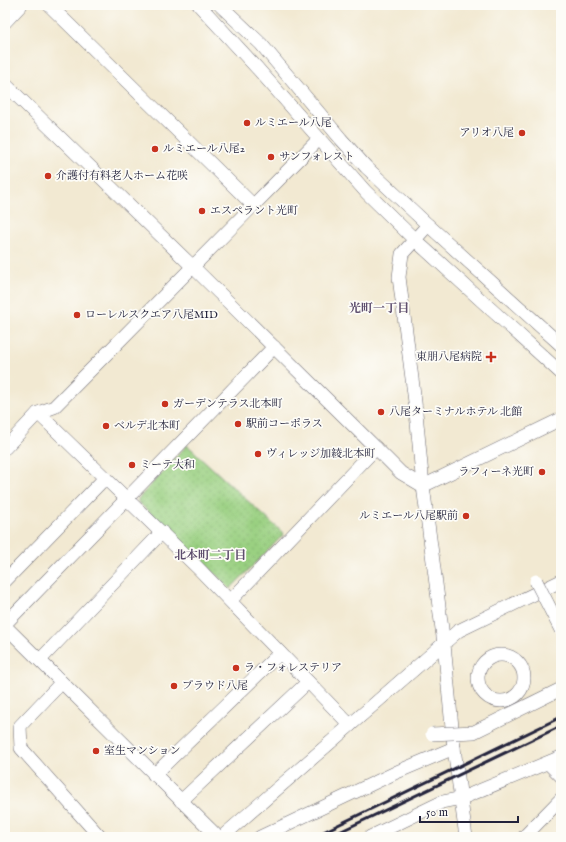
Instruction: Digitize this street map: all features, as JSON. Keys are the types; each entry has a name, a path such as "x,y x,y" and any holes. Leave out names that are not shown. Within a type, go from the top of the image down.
{"street":[{"path":"5,22 21,5"},
{"path":"49,5 253,205"},
{"path":"199,5 258,69 366,192 414,240 561,373"},
{"path":"220,5 260,44 366,167 561,345"},
{"path":"5,84 192,266 401,473 423,486"},
{"path":"5,448 38,413 54,407 319,139"},
{"path":"428,225 402,254 399,277 423,486 444,644 454,748 462,798 466,837"},
{"path":"218,837 154,775 5,625 274,347"},
{"path":"38,413 231,600 350,725"},
{"path":"423,486 561,419"},
{"path":"231,600 376,448"},
{"path":"5,581 105,478"},
{"path":"40,660 162,532"},
{"path":"536,581 561,630"},
{"path":"222,837 458,631 561,581"},
{"path":"154,775 280,653"},
{"path":"61,682 20,726 21,748 100,837"},
{"path":"181,801 308,682"},
{"path":"432,734 474,732 561,689"},
{"path":"260,837 397,772 454,748"},
{"path":"370,837 442,802 462,798 561,757"},
{"path":"548,763 561,776"},
{"path":"524,837 561,800"}],"green space":[{"path":"187,445 284,534 230,589 202,560 138,502 138,499"}],"railway":[{"path":"313,837 561,717"},
{"path":"329,837 561,726"}],"place":[{"name":"ルミエール八尾","path":"247,123"},
{"name":"アリオ八尾","path":"522,133"},
{"name":"ルミエール八尾2","path":"155,149"},
{"name":"サンフォレスト","path":"271,157"},
{"name":"介護付有料老人ホーム花咲","path":"48,176"},
{"name":"エスペラント光町","path":"202,211"},
{"name":"ローレルスクエア八尾MID","path":"77,315"},
{"name":"東朋八尾病院","path":"491,357"},
{"name":"ガーデンテラス北本町","path":"165,404"},
{"name":"八尾ターミナルホテル 北館","path":"381,412"},
{"name":"駅前コーポラス","path":"238,424"},
{"name":"ベルデ北本町","path":"106,426"},
{"name":"ヴィレッジ加綾北本町","path":"258,454"},
{"name":"ミーテ大和","path":"132,465"},
{"name":"ラフィーネ光町","path":"542,472"},
{"name":"ルミエール八尾駅前","path":"466,516"},
{"name":"ラ・フォレステリア","path":"236,668"},
{"name":"プラウド八尾","path":"174,686"},
{"name":"室生マンション","path":"96,751"}],"district":[{"name":"光町一丁目","path":"379,308"},
{"name":"北本町二丁目","path":"210,555"}]}
